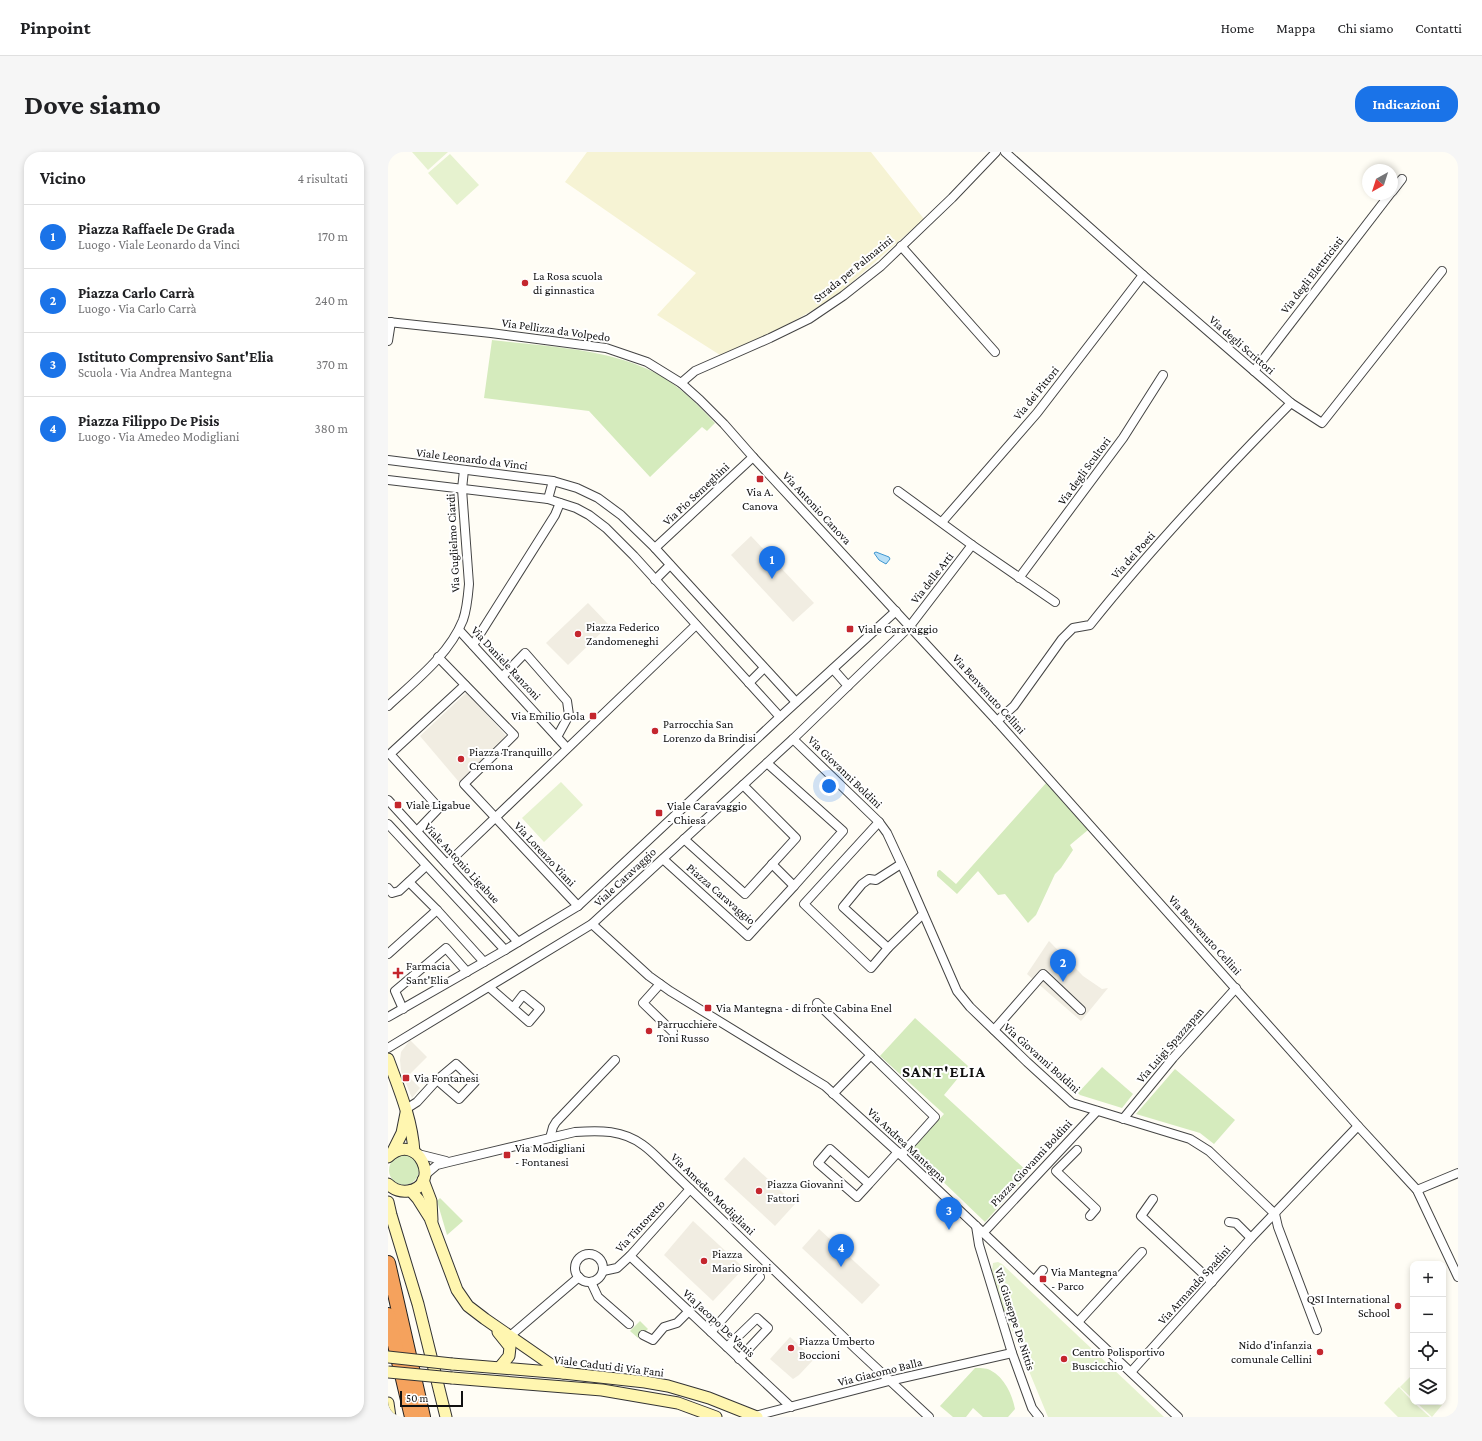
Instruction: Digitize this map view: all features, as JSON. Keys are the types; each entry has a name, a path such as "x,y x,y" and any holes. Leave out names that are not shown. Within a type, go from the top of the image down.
{"highway":[{"path":"388,1263 416,1413"},
{"path":"388,1315 416,1413"}],"street":[{"name":"Strada per Palmarini","path":"681,383 695,371 809,319 843,296 881,266 952,198 996,152"},
{"name":"Via degli Scrittori","path":"1005,152 1143,275 1291,403 1322,423 1442,271"},
{"name":"Via degli Elettricisti","path":"1398,183 1402,178"},
{"name":"Via degli Elettricisti","path":"1254,371 1386,200"},
{"path":"901,246 995,352"},
{"name":"Via dei Pittori","path":"942,522 1037,413 1143,275"},
{"path":"388,341 389,322"},
{"name":"Via Pellizza da Volpedo","path":"389,322 491,333 606,348 647,362 681,383 722,421"},
{"name":"Via degli Scultori","path":"1020,578 1123,438 1163,375"},
{"name":"Via dei Poeti","path":"997,721 1014,706 1062,639 1073,628 1090,625 1121,587 1226,470 1291,403"},
{"name":"Via Antonio Canova","path":"722,421 753,457 896,611"},
{"name":"Via Pio Semeghini","path":"655,548 753,457"},
{"name":"Viale Leonardo da Vinci","path":"388,460 553,481 577,488 598,498 621,515 655,548 796,702"},
{"name":"Via Guglielmo Ciardi","path":"388,706 438,657 454,638 464,618 469,584 462,489 464,470"},
{"path":"388,480 548,499 576,508 606,528 656,580 780,717"},
{"path":"548,499 553,481"},
{"path":"898,491 972,545 1055,602"},
{"path":"473,645 555,515 560,503"},
{"name":"Via delle Arti","path":"910,626 972,545"},
{"path":"656,580 670,565"},
{"path":"896,611 910,626"},
{"name":"Viale Caravaggio","path":"388,1017 578,906 796,702 896,611"},
{"path":"447,864 696,625"},
{"name":"Via Benvenuto Cellini","path":"910,626 1417,1190 1458,1277"},
{"name":"Viale Caravaggio","path":"388,1048 592,924 793,739 910,626"},
{"name":"Via Daniele Ranzoni","path":"459,630 567,748"},
{"path":"502,677 525,653 567,701 569,715 557,737"},
{"path":"438,657 514,735 464,784 495,818"},
{"path":"749,683 764,668"},
{"path":"833,669 848,686"},
{"path":"417,831 439,808 390,754 465,685"},
{"name":"Via Giovanni Boldini","path":"793,739 879,822 887,834 956,990 970,1007 1072,1103 1190,1139 1200,1144 1276,1214"},
{"name":"Piazza Caravaggio","path":"663,859 748,936 843,831 767,763"},
{"name":"Piazza Caravaggio","path":"684,839 745,894 796,838 743,785"},
{"name":"Viale Antonio Ligabue","path":"388,800 518,942"},
{"name":"Via Lorenzo Viani","path":"495,818 578,906"},
{"name":"Via Giovanni Boldini","path":"879,822 804,904 871,968 888,948 923,914"},
{"path":"388,824 504,950"},
{"path":"772,864 794,886"},
{"path":"888,948 843,906 862,884 869,879 876,880 901,864"},
{"path":"388,888 392,893 399,891 426,866"},
{"path":"409,882 437,910 484,962"},
{"path":"388,954 437,910"},
{"name":"Via Andrea Mantegna","path":"592,924 649,976 660,984 825,1086 900,1153 1178,1417"},
{"path":"403,1008 395,992 446,948 467,972"},
{"path":"994,1030 1043,974 1081,1010"},
{"path":"660,984 643,1003 673,1032"},
{"path":"489,987 513,1008"},
{"name":"Via Luigi Spazzapan","path":"1123,1119 1173,1058 1236,988"},
{"path":"817,1003 935,1117 857,1197 818,1163 830,1149 869,1184"},
{"path":"834,1094 871,1055"},
{"path":"388,1059 406,1110 416,1153 424,1164 424,1178 431,1201 433,1226"},
{"path":"550,1138 552,1127 556,1122 615,1060"},
{"path":"390,1155 402,1133 406,1110 417,1102 437,1080 456,1064 475,1082 459,1099 437,1080"},
{"name":"Piazza Giovanni Boldini","path":"983,1233 1098,1111"},
{"name":"Via Armando Spadini","path":"1131,1372 1251,1238 1276,1214 1358,1126"},
{"name":"Via Amedeo Modigliani","path":"424,1178 437,1165 575,1132 613,1132 625,1135 644,1146 889,1381 929,1417"},
{"path":"390,1155 403,1149 416,1153"},
{"path":"1077,1150 1056,1171 1096,1209 1090,1216"},
{"name":"Via Amedeo Modigliani","path":"416,1153 449,1162"},
{"path":"1417,1190 1458,1173"},
{"path":"391,1215 396,1200 407,1191 420,1185 424,1178"},
{"path":"388,1184 398,1191 407,1191 418,1199 433,1226 457,1290 468,1306 563,1373"},
{"name":"Via Tintoretto","path":"603,1271 617,1268 630,1256 690,1189"},
{"path":"1153,1199 1141,1216 1212,1282"},
{"path":"388,1202 418,1304 446,1417"},
{"path":"1276,1214 1278,1227 1317,1330"},
{"path":"1229,1222 1236,1223 1251,1238"},
{"name":"Via Giuseppe De Nittis","path":"976,1226 979,1245 1012,1353 1032,1408 1039,1417"},
{"path":"1078,1322 1142,1252"},
{"path":"585,1255 594,1255 598,1257 603,1265 603,1271 597,1280 591,1282 582,1280 576,1273 576,1264 581,1257 585,1255"},
{"name":"Via Jacopo De Vanis","path":"630,1256 791,1407"},
{"path":"1034,1281 1043,1270"},
{"path":"510,1336 579,1277"},
{"path":"711,1332 760,1277"},
{"path":"591,1282 598,1297 629,1324"},
{"path":"643,1335 653,1340 664,1327 677,1323 689,1311"},
{"path":"727,1347 757,1318 768,1328 739,1358"},
{"path":"485,1319 503,1337 510,1347 509,1356 500,1367"},
{"name":"Via Giacomo Balla","path":"756,1416 889,1381 1012,1353"},
{"name":"Viale Caduti di Via Fani","path":"388,1357 645,1382 668,1386 709,1398 756,1416"},
{"name":"Viale Caduti di Via Fani","path":"388,1372 602,1390 678,1403 716,1417"},
{"path":"388,1402 390,1417"}],"shaded area":[{"path":"587,152 871,152 924,219 834,298 778,330 720,355 657,315 696,273 565,182"},
{"path":"751,536 814,603 793,622 731,555"},
{"name":"Piazza Federico Zandomeneghi","path":"588,603 609,625 568,665 546,643"},
{"name":"Piazza Tranquillo Cremona","path":"467,692 507,737 459,782 420,736"},
{"path":"1049,941 1083,976 1102,989 1108,988 1081,1021 1027,974"},
{"path":"410,1040 427,1057 408,1076 420,1088 412,1098 401,1071 400,1060 401,1052"},
{"name":"Piazza Giovanni Fattori","path":"744,1157 795,1204 775,1226 724,1179"},
{"name":"Piazza Mario Sironi","path":"693,1221 744,1268 713,1301 664,1255"},
{"path":"819,1229 880,1285 862,1304 802,1248"},
{"name":"Piazza Umberto Boccioni","path":"790,1337 814,1359 799,1375 793,1379 770,1359"}],"green space":[{"path":"412,152 448,152 428,170"},
{"path":"450,154 479,185 457,205 428,173"},
{"path":"492,340 586,351 623,360 640,366 661,376 681,390 715,423 707,431 702,427 650,477 589,411 484,398"},
{"path":"561,782 583,805 544,842 522,818"},
{"path":"1046,783 1088,830 1070,845 1073,850 1055,874 1036,915 1028,923 1005,894 998,895 978,871 957,894 937,876 937,872 940,870 956,884"},
{"path":"915,1018 968,1066 944,1095 1029,1173 985,1222 911,1151 944,1114 880,1056"},
{"path":"1102,1067 1133,1094 1122,1108 1080,1095 1078,1093"},
{"path":"1175,1069 1235,1120 1214,1144 1200,1133 1136,1114"},
{"path":"404,1155 415,1159 419,1170 415,1181 404,1185 393,1181 389,1170 393,1159"},
{"path":"440,1198 463,1221 447,1235 437,1201"},
{"name":"Centro Polisportivo Buscicchio","path":"998,1262 1002,1264 1164,1417 1048,1417 1000,1301 992,1271 993,1263"},
{"path":"640,1321 648,1329 638,1338 630,1331"},
{"path":"975,1368 985,1368 990,1370 1004,1382 1010,1392 1015,1409 1008,1417 983,1417 973,1408 966,1417 953,1417 940,1406"},
{"path":"1410,1377 1410,1396 1400,1387"},
{"path":"1399,1387 1410,1399 1410,1405 1416,1405 1430,1417 1398,1417 1384,1403"},
{"path":"1419,1405 1442,1405 1432,1417"}],"water":[{"path":"876,552 889,557 890,559 886,564 879,560 874,553"}],"place":[{"name":"La Rosa scuola di ginnastica","path":"525,283"},
{"name":"Via A. Canova","path":"760,479"},
{"name":"Piazza Raffaele De Grada","path":"772,579"},
{"name":"Viale Caravaggio","path":"850,629"},
{"name":"Piazza Federico Zandomeneghi","path":"578,634"},
{"name":"Via Emilio Gola","path":"593,716"},
{"name":"Parrocchia San Lorenzo da Brindisi","path":"655,731"},
{"name":"Piazza Tranquillo Cremona","path":"461,759"},
{"name":"Viale Ligabue","path":"398,805"},
{"name":"Viale Caravaggio - Chiesa","path":"659,813"},
{"name":"Farmacia Sant'Elia","path":"398,973"},
{"name":"Piazza Carlo Carrà","path":"1063,982"},
{"name":"Via Mantegna - di fronte Cabina Enel","path":"708,1008"},
{"name":"Parrucchiere Toni Russo","path":"649,1031"},
{"name":"Via Fontanesi","path":"406,1078"},
{"name":"Via Modigliani - Fontanesi","path":"507,1155"},
{"name":"Piazza Giovanni Fattori","path":"759,1191"},
{"name":"Istituto Comprensivo Sant'Elia","path":"949,1230"},
{"name":"Piazza Mario Sironi","path":"704,1261"},
{"name":"Piazza Filippo De Pisis","path":"841,1267"},
{"name":"Via Mantegna - Parco","path":"1043,1279"},
{"name":"QSI International School","path":"1398,1306"},
{"name":"Piazza Umberto Boccioni","path":"791,1348"},
{"name":"Nido d'infanzia comunale Cellini","path":"1320,1352"},
{"name":"Centro Polisportivo Buscicchio","path":"1064,1359"}],"district":[{"name":"SANT'ELIA","path":"944,1071"}]}
